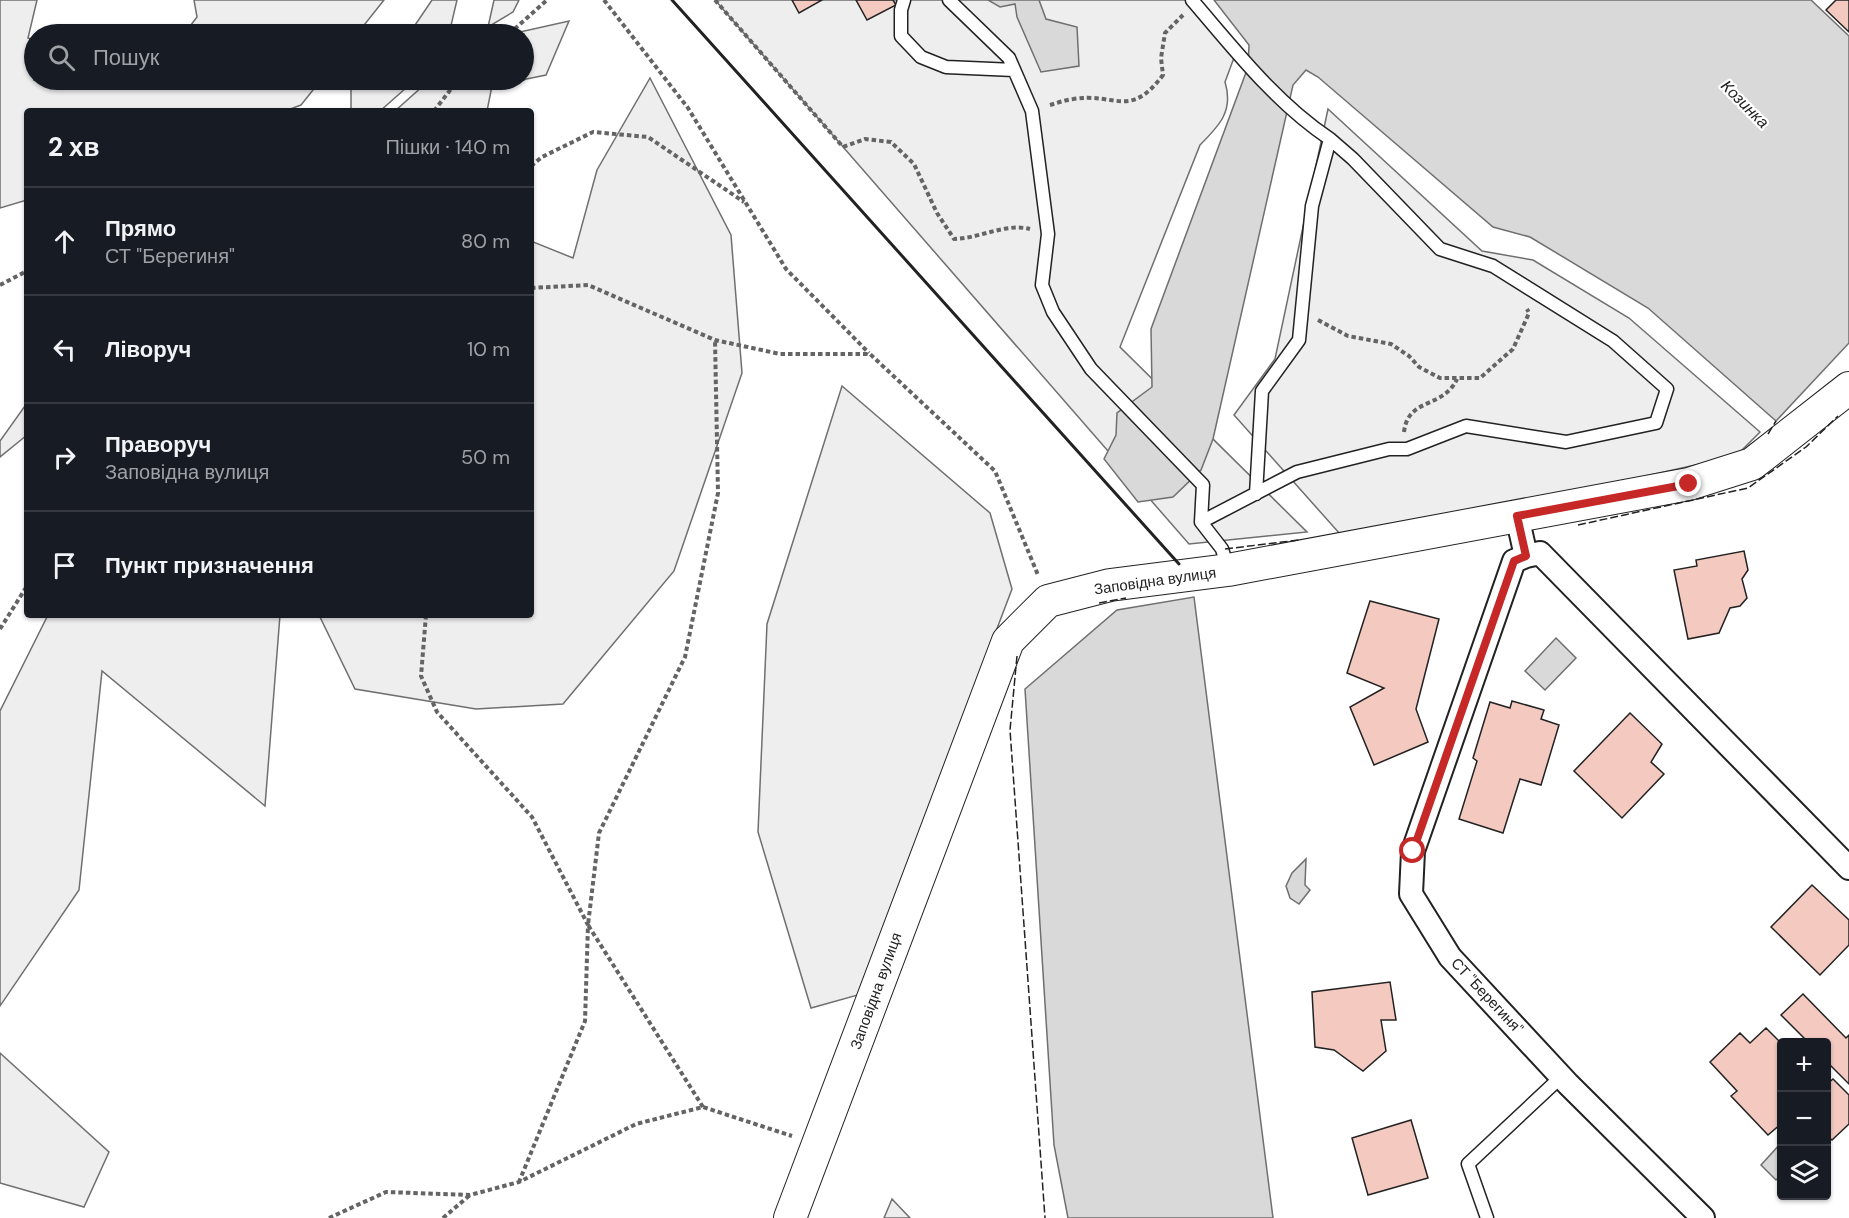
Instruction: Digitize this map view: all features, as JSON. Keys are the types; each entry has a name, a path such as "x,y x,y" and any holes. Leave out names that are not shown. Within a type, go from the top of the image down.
{"street":[{"name":"Заповідна вулиця","path":"790,1218 1008,641 1048,601 1110,585 1228,570 1689,484 1752,464 1849,388"},
{"path":"1517,516 1526,556 1540,553 1849,868"},
{"name":"СТ \"Берегиня\"","path":"1526,556 1514,561 1413,851 1411,894 1450,957 1562,1076 1703,1218"}],"lane":[{"path":"904,0 901,10 901,36 921,57 946,67 1014,70"},
{"path":"949,0 1009,58 1032,111 1048,234 1042,285 1053,312 1091,369 1203,484 1201,522 1222,549 1228,570"},
{"path":"1192,1 1260,81 1310,126 1353,159 1440,249 1493,266 1516,280 1613,341 1667,389 1656,423 1566,442 1466,426 1407,449 1389,449 1297,472 1201,522"},
{"path":"1256,494 1262,391 1299,340 1312,206 1330,140"},
{"path":"1487,1218 1468,1164 1562,1076"}],"path":[{"path":"520,24 547,0"},
{"path":"604,0 688,108 786,269 870,354 995,471 1048,601"},
{"path":"715,0 843,147 865,140 891,142 914,164 937,213 954,239 975,238 1007,226 1048,234"},
{"path":"1032,111 1074,98 1128,103 1150,92 1163,75 1161,58 1164,33 1192,1"},
{"path":"436,108 450,90"},
{"path":"534,164 542,157 593,132 648,136 747,204"},
{"path":"0,285 24,273"},
{"path":"1302,312 1348,336 1391,344 1409,356 1419,367 1440,378 1480,378 1513,349 1529,313 1516,280"},
{"path":"534,288 588,285 715,340 780,354 870,354"},
{"path":"519,1182 585,1021 588,925 599,834 685,657 718,493 715,340"},
{"path":"1389,449 1403,439 1406,420 1417,406 1447,394 1456,379"},
{"path":"0,629 24,591"},
{"path":"426,618 422,676 436,712 532,817 588,925 703,1107"},
{"path":"329,1218 386,1192 470,1195 519,1182 636,1124 703,1107 818,1145"},
{"path":"443,1218 470,1195"}],"shaded area":[{"path":"0,0 37,0 31,24 24,24 24,90 313,90 301,105 293,108 24,108 24,201 0,208"},
{"path":"194,0 384,0 365,24 192,24 197,17"},
{"path":"432,0 457,0 451,24 416,24"},
{"path":"494,0 519,0 513,12 493,24 489,24"},
{"path":"715,0 1198,0 1238,47 1225,82 1228,101 1226,110 1219,124 1200,145 1120,347 1307,532 1189,544"},
{"path":"569,21 546,75 534,77 534,29"},
{"path":"650,78 731,235 742,373 674,571 563,704 476,709 355,689 320,618 534,618 534,242 573,258 597,170"},
{"path":"351,90 404,90 383,108 351,108"},
{"path":"419,90 491,90 488,108 398,108"},
{"path":"1328,109 1482,251 1533,260 1629,318 1760,432 1736,456 1493,510 1340,534 1234,415 1275,359"},
{"path":"842,386 990,513 1012,589 858,995 811,1008 758,832 767,624"},
{"path":"24,407 24,437 0,457 0,441"},
{"path":"46,618 280,618 265,806 102,671 79,890 0,1006 0,711"},
{"path":"0,1053 109,1152 84,1207 0,1183"},
{"path":"892,1199 910,1218 884,1218"}],"water":[{"path":"988,0 1039,0 1046,19 1077,27 1079,66 1041,72 1017,17 1015,4 1000,7"},
{"name":"Козинка","path":"1214,0 1811,0 1849,36 1849,343 1776,421 1648,308 1530,237 1493,227 1318,77 1306,70 1293,85 1213,439 1201,470 1173,497 1138,502 1104,459 1116,435 1117,413 1152,387 1151,329 1248,67 1249,45"},
{"path":"1194,597 1273,1218 1068,1218 1054,1145 1025,689 1117,610"},
{"path":"1556,638 1576,658 1545,690 1525,671"},
{"path":"1306,859 1305,885 1310,890 1299,904 1290,898 1286,886 1292,873"},
{"path":"1777,1147 1777,1179 1761,1165"}],"building":[{"path":"792,0 822,0 799,13"},
{"path":"856,0 893,0 896,5 867,20"},
{"path":"1836,0 1849,0 1849,32 1826,10"},
{"path":"1744,551 1748,570 1742,579 1747,598 1740,606 1730,608 1719,633 1688,639 1674,570 1697,566 1696,560"},
{"path":"1370,601 1439,619 1416,709 1428,742 1374,765 1350,707 1384,688 1347,673"},
{"path":"1512,701 1544,710 1541,719 1559,725 1541,785 1520,779 1503,833 1459,819 1477,761 1473,758 1490,702 1510,708"},
{"path":"1630,713 1662,744 1651,762 1664,774 1622,818 1574,771"},
{"path":"1812,885 1849,920 1849,945 1820,975 1771,927"},
{"path":"1390,982 1396,1020 1381,1020 1386,1051 1363,1071 1334,1050 1315,1047 1312,992"},
{"path":"1803,994 1846,1038 1849,1035 1849,1084 1831,1066 1831,1038 1804,1038 1781,1015"},
{"path":"1766,1028 1777,1039 1777,1127 1768,1135 1731,1096 1737,1091 1710,1062 1740,1033 1750,1043"},
{"path":"1833,1079 1849,1095 1849,1124 1832,1140 1831,1139 1831,1081"},
{"path":"1411,1120 1428,1178 1368,1195 1352,1138"}],"fence":[{"path":"1578,525 1748,488 1806,447 1838,416"},
{"path":"1768,434 1776,421"},
{"path":"1225,549 1299,540"},
{"path":"1099,603 1126,598"},
{"path":"1017,656 1010,730 1045,1218"}],"wall":[{"path":"672,0 1179,564"}],"route":[{"path":"1413,851 1514,561 1526,556 1517,516 1689,484"}]}
